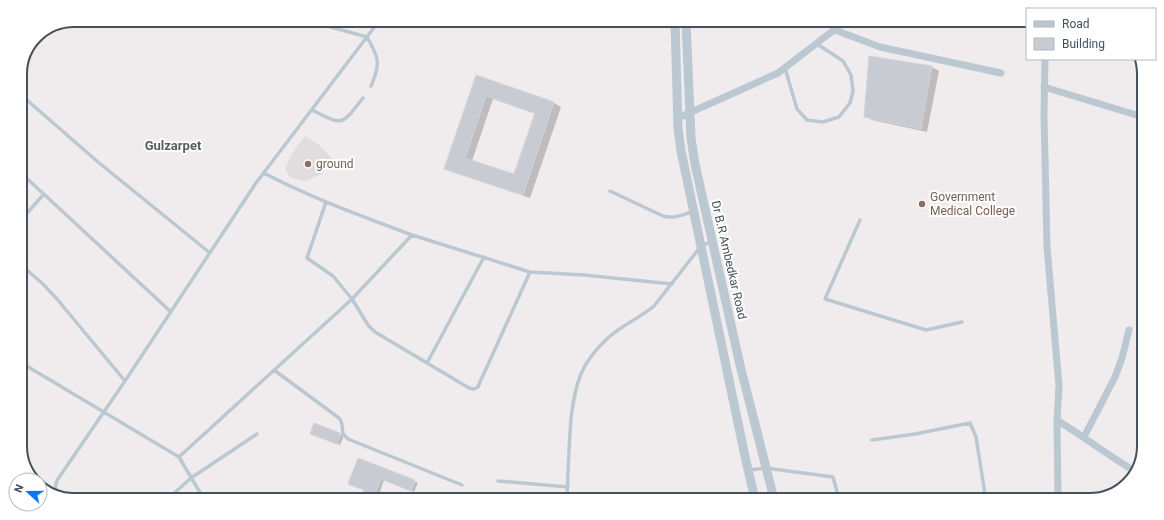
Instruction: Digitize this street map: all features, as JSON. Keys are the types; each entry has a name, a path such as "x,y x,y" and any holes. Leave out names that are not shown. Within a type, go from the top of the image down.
{"street":[{"name":"Dr B.R Ambedkar Road","path":"675,27 678,128 701,246 754,493"},
{"name":"Dr B.R Ambedkar Road","path":"686,27 691,138 695,164 740,365 772,493"},
{"path":"678,118 778,73 839,27"},
{"path":"835,30 880,47 1001,73"},
{"path":"1045,60 1044,114 1047,247 1059,386 1057,420 1058,493"},
{"path":"1044,87 1137,115"},
{"path":"1084,437 1115,377 1122,358 1129,330"},
{"path":"1057,420 1131,469"}],"lane":[{"path":"330,27 366,37 375,51 378,66 376,76 371,86"},
{"path":"56,489 58,479 264,173 374,27"},
{"path":"786,68 797,109 807,120 824,122 839,117 850,103 853,91 851,75 843,61 817,44"},
{"path":"312,110 333,121 343,121 363,98"},
{"path":"27,100 98,162 210,253"},
{"path":"264,173 290,187 326,202 412,234 530,272 584,275 672,284"},
{"path":"27,178 171,312"},
{"path":"610,191 669,218 674,218 694,211"},
{"path":"27,213 44,194"},
{"path":"326,202 307,258 333,276 352,299 368,325 375,332 469,388 474,389 478,387 530,272"},
{"path":"860,220 825,299 926,330 962,322"},
{"path":"179,457 352,299 412,234"},
{"path":"567,493 573,400 581,374 588,361 596,350 610,336 648,312 701,246 712,241"},
{"path":"427,363 484,257"},
{"path":"27,270 57,299 125,381"},
{"path":"27,366 179,457 200,493"},
{"path":"274,370 338,418 342,424 343,434 348,439 462,486"},
{"path":"872,440 970,424 976,437 985,493"},
{"path":"174,493 191,478 257,434"},
{"path":"748,471 766,468 833,477 837,493"},
{"path":"498,481 568,487"}],"shaded area":[{"name":"ground","path":"305,136 319,145 332,158 322,174 305,181 290,177 285,169 293,152"}],"building":[{"path":"869,56 932,66 921,129 864,117"},
{"path":"476,75 554,102 523,195 444,169","holes":["486,96 535,113 514,174 465,158"]},
{"path":"314,423 340,433 337,444 310,434"},
{"path":"358,458 415,480 411,491 381,479 376,493 362,493 364,490 348,484"}],"place":[{"name":"ground","path":"308,164"},
{"name":"Government Medical College","path":"922,204"}],"district":[{"name":"Gulzarpet","path":"173,145"}]}
